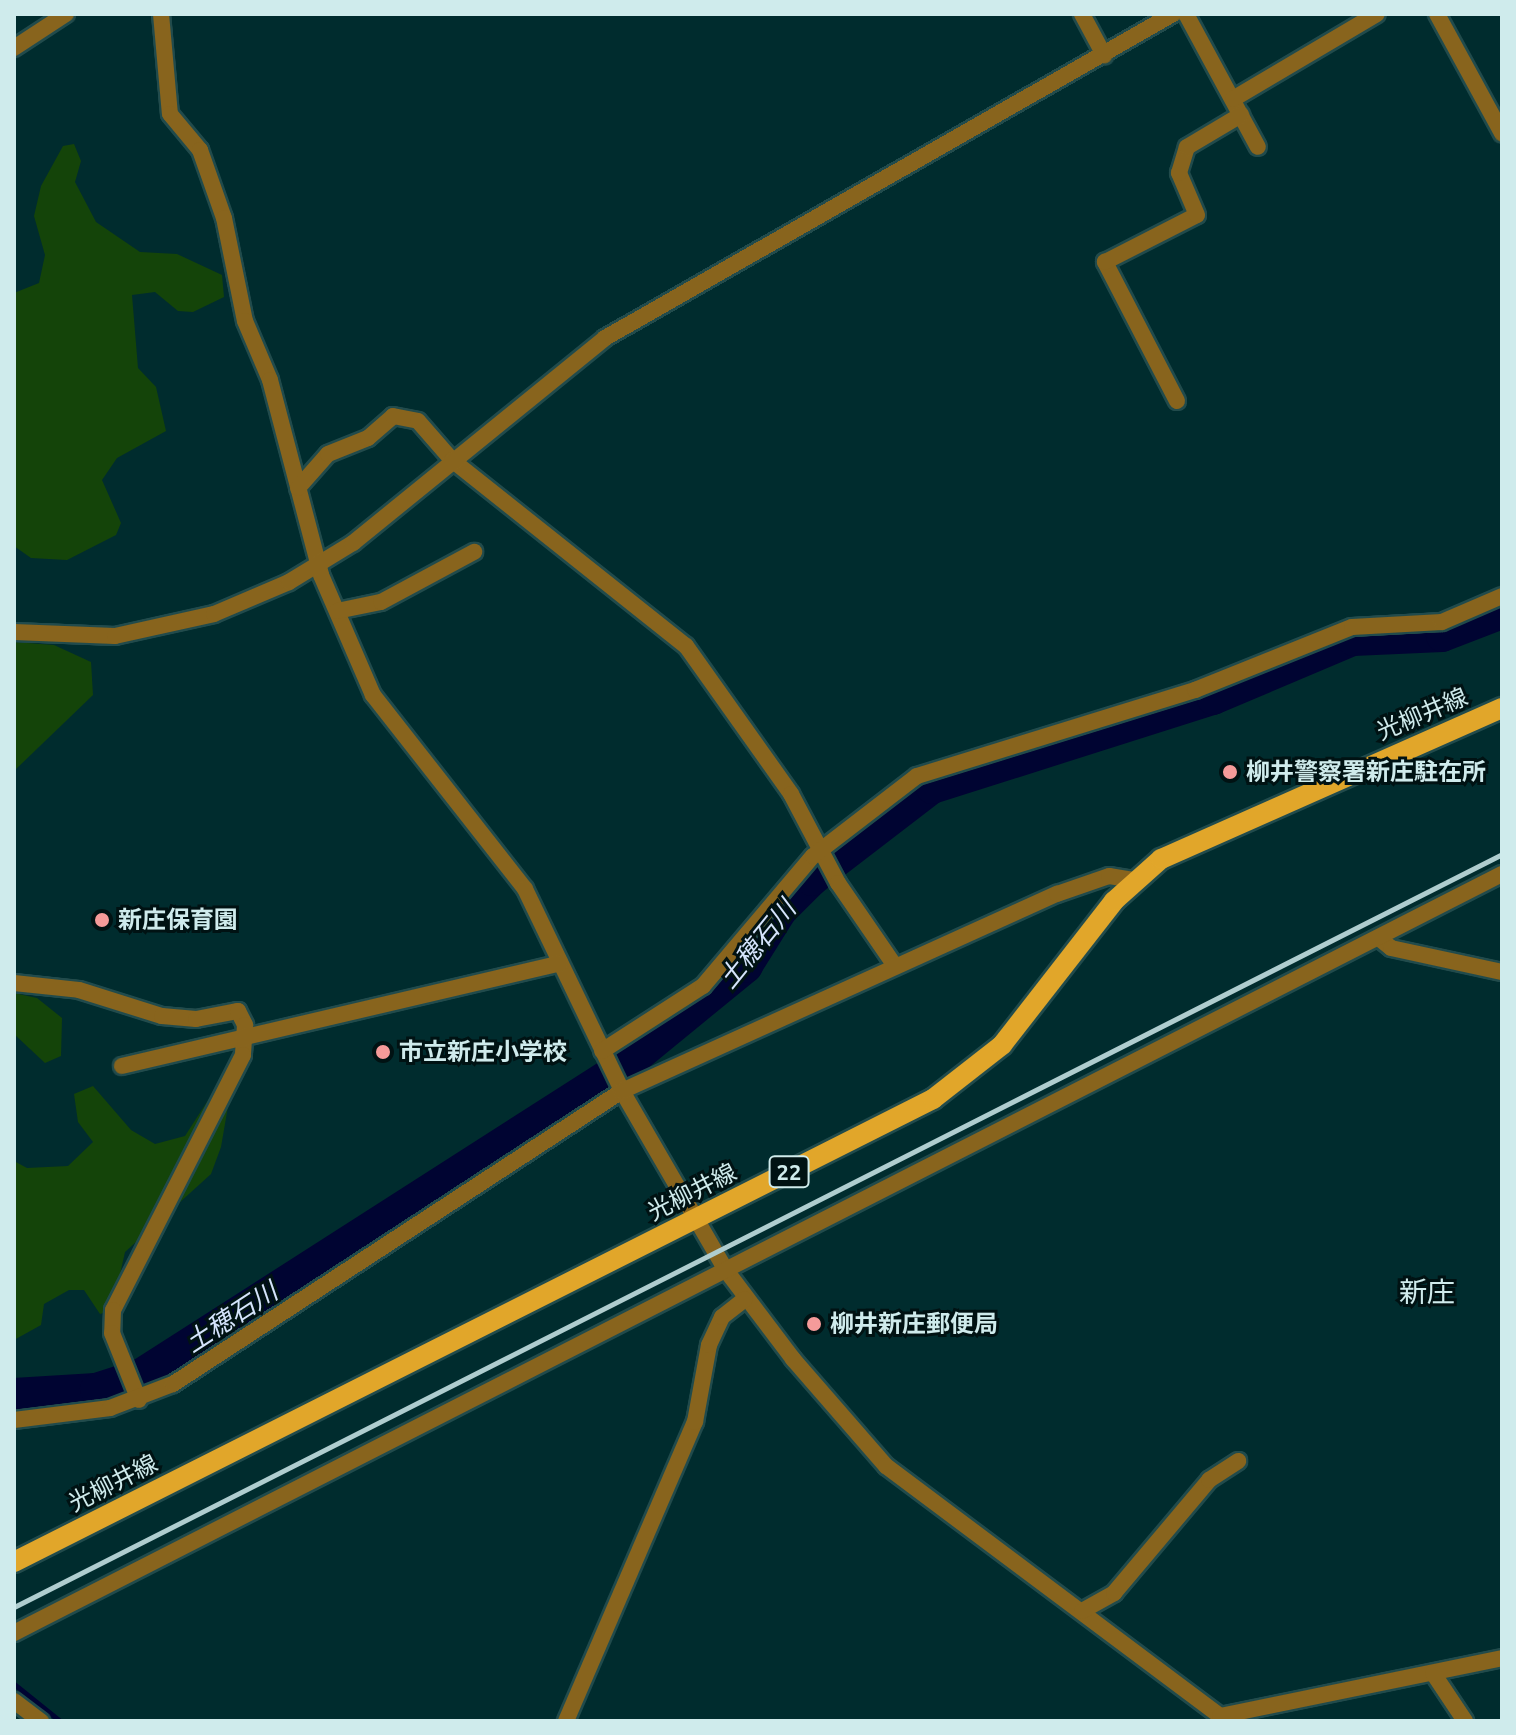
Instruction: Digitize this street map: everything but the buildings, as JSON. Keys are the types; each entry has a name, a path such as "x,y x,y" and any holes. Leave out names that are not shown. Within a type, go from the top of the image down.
{"main road":[{"name":"光柳井線","path":"14,1562 891,1122 973,1070 1035,1009 1135,880 1183,846 1502,708"}],"street":[{"path":"14,48 66,14"},
{"path":"161,14 170,114 200,150 233,243 245,321 270,380 318,565 380,706 525,889 621,1088 745,1299 886,1466 1082,1611 1219,1718 1502,1658"},
{"path":"1082,14 1104,55"},
{"path":"14,632 115,636 162,628 257,597 318,565 605,338 1173,14"},
{"path":"1186,14 1258,147"},
{"path":"1233,99 1377,14"},
{"path":"1437,14 1502,133"},
{"path":"1177,401 1105,262 1197,215 1179,173 1187,147 1241,115"},
{"path":"298,488 328,454 368,438 393,416 418,421 452,460 686,646 791,794 820,854 895,966"},
{"path":"337,611 381,602 474,552"},
{"path":"605,1056 703,986 820,854 934,768 1195,690 1352,627 1442,622 1502,596"},
{"path":"14,1633 725,1269 1380,939 1502,874"},
{"path":"14,1420 139,1400 217,1357 621,1088 1057,894 1109,876 1135,880"},
{"path":"1380,939 1391,948 1502,972"},
{"path":"122,1066 560,963"},
{"path":"14,983 79,990 162,1016 196,1019 238,1011 248,1037 113,1310 112,1333 139,1400"},
{"path":"566,1721 695,1422 715,1331 745,1299"},
{"path":"1082,1611 1114,1593 1209,1480 1238,1461"},
{"path":"1433,1673 1465,1721"},
{"path":"14,1701 41,1721"}],"green space":[{"path":"74,144 81,161 75,182 96,222 140,252 177,254 222,275 224,297 193,312 178,311 155,292 132,295 138,368 156,387 166,431 117,458 102,480 121,523 116,535 67,560 31,558 14,546 14,293 39,283 45,255 34,216 41,186 63,146"},
{"path":"14,642 54,645 91,662 93,695 14,771"},
{"path":"14,993 37,998 62,1018 61,1056 45,1063 14,1034"},
{"path":"93,1086 131,1130 155,1144 185,1136 212,1094 231,1089 221,1147 211,1174 125,1252 112,1310 100,1314 84,1290 69,1290 44,1304 41,1325 14,1340 14,1161 27,1168 68,1166 93,1142 78,1122 74,1094"}],"waterway":[{"name":"土穂石川","path":"14,1394 96,1389 140,1375 635,1058 746,967 781,911 812,880 932,788 1213,699 1353,640 1442,636 1502,613"},
{"path":"14,1684 60,1721"}],"railway":[{"path":"14,1607 1502,854"}],"place":[{"name":"柳井警察署新庄駐在所","path":"1230,772"},
{"name":"新庄保育園","path":"102,920"},
{"name":"市立新庄小学校","path":"383,1052"},
{"name":"柳井新庄郵便局","path":"814,1324"}],"district":[{"name":"新庄","path":"1427,1292"}]}
